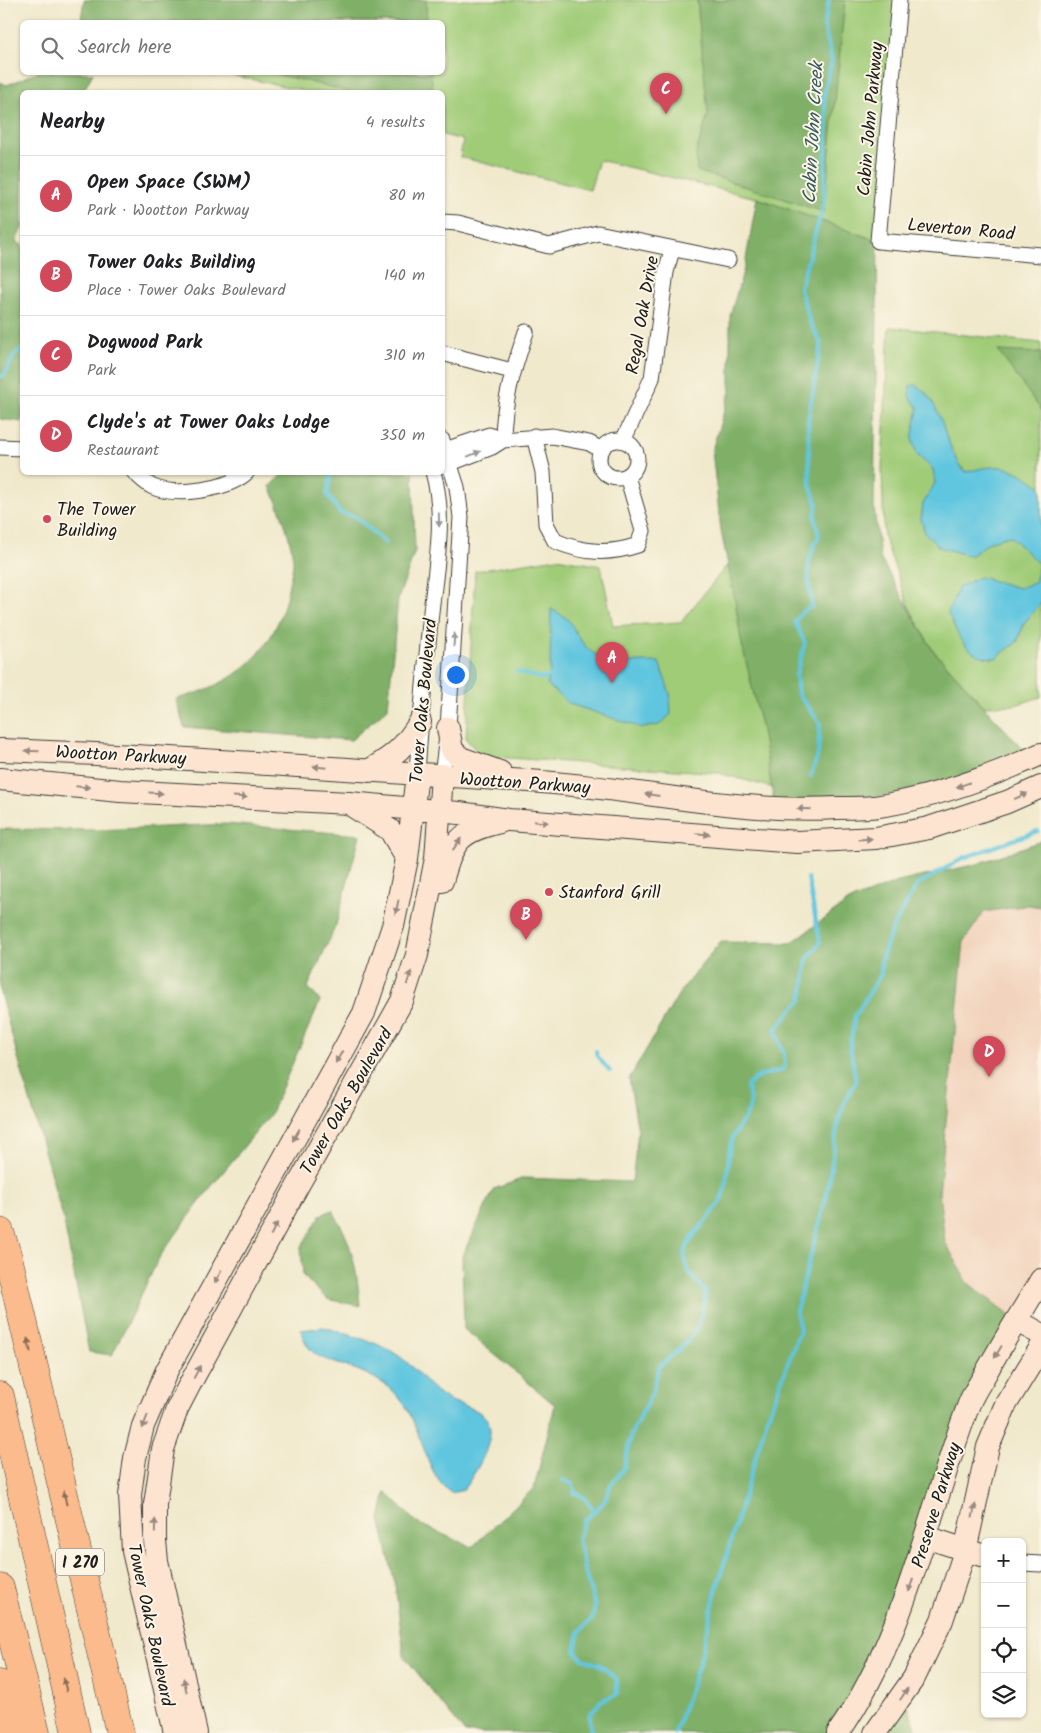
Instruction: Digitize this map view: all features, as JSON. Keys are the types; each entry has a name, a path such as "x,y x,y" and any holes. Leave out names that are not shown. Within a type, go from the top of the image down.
{"highway":[{"name":"I 270","path":"0,1232 9,1260 120,1733"},
{"name":"I 270","path":"0,1396 76,1733"},
{"path":"73,1532 103,1733"},
{"path":"0,1588 36,1733"},
{"path":"0,1684 14,1733"}],"street":[{"name":"Cabin John Parkway","path":"878,241 899,0"},
{"name":"Regal Oak Drive","path":"445,222 458,223 549,246 598,232 648,242 672,250 728,260"},
{"name":"Leverton Road","path":"878,241 1041,255"},
{"name":"Regal Oak Drive","path":"623,441 652,378 666,272 672,250"},
{"path":"503,440 503,422 512,371 526,332"},
{"path":"445,354 512,371"},
{"path":"445,454 489,435 503,440 552,436 589,443 602,450"},
{"path":"534,436 543,472 546,524 555,542 574,549 616,552 638,545 643,531 627,476"},
{"path":"614,441 623,441 631,446 637,456 635,467 627,476 613,478 606,474 600,464 602,450 614,441"},
{"path":"0,447 20,448"},
{"name":"Tower Oaks Boulevard","path":"196,1733 157,1561 155,1504 163,1449 176,1409 297,1187 402,1001 417,955 436,858 442,776 448,728 461,516 457,487 445,454"},
{"path":"138,475 153,487 190,491 206,490 232,482 242,475"},
{"name":"Tower Oaks Boulevard","path":"175,1733 133,1551 130,1495 135,1458 143,1426 167,1370 364,1013 393,926 407,859 438,565 438,492 434,475"},
{"path":"368,771 390,759 409,740 420,722"},
{"path":"448,728 452,750 461,758 530,781"},
{"name":"Wootton Parkway","path":"0,750 234,760 530,781 745,807 815,810 879,806 959,787 1038,762"},
{"name":"Wootton Parkway","path":"0,779 120,791 349,803 509,820 797,842 866,839 929,828 1007,802 1041,787"},
{"path":"349,803 387,828 407,859"},
{"path":"417,955 454,848 465,833 475,828 509,820"},
{"name":"Preserve Parkway","path":"838,1733 871,1678 910,1590 938,1492 970,1402 1041,1280"},
{"path":"1017,1320 1041,1334"},
{"name":"Preserve Parkway","path":"874,1733 914,1678 977,1554 988,1448 1006,1404 1041,1347"},
{"path":"926,1536 977,1554"},
{"path":"1026,1563 1041,1564"}],"shaded area":[{"path":"1029,905 1041,907 1041,1334 1017,1321 968,1283 945,1242 939,1193 964,941 984,912"}],"green space":[{"path":"84,0 423,0 426,1 427,20 84,20 81,19"},
{"path":"125,0 899,0 878,241 756,198 599,160 590,190 460,157 463,140 445,136 445,90 302,90 231,75 445,75 445,20 116,20"},
{"path":"697,0 845,0 824,212 697,171 696,153 708,114"},
{"path":"31,75 92,75 84,90 20,90 20,232 16,242 20,244 20,422 0,419 0,82 7,85"},
{"path":"280,75 431,75 433,90 343,90"},
{"path":"757,198 878,241 874,507 880,558 932,649 1031,758 959,787 775,808 762,730 741,640 721,531 712,450 730,392 730,316 745,265"},
{"path":"889,327 1041,343 1041,697 1015,705 984,706 932,649 909,607 884,537 882,469"},
{"path":"998,351 1041,353 1041,410"},
{"path":"281,475 413,475 415,551 398,599 388,708 351,740 184,727 176,699 198,693 218,684 250,662 263,648 274,631 282,611 292,570 292,549 270,486"},
{"path":"557,558 601,566 613,626 681,622 732,559 777,789 719,773 481,756 466,739 475,571"},
{"path":"227,824 360,835 336,925 308,987 320,1001 270,1115 210,1188 160,1256 112,1355 89,1352 64,1222 0,993 0,829 97,830"},
{"path":"1041,841 1041,907 1029,905 984,912 964,941 939,1193 945,1242 968,1283 1017,1321 938,1492 838,1733 465,1733 404,1656 395,1584 380,1519 386,1492 417,1523 472,1547 534,1488 555,1405 464,1329 462,1256 494,1189 524,1178 632,1182 638,1131 629,1079 680,992 720,942 791,943 849,901 898,882 977,864"},
{"path":"332,1210 349,1244 357,1280 360,1306 327,1299 303,1276 301,1247 321,1215"},
{"path":"906,1700 918,1733 877,1733"}],"water":[{"path":"915,385 925,392 932,402 958,463 966,472 989,467 1006,468 1022,474 1041,487 1041,603 1025,622 1017,642 996,658 986,657 970,650 960,637 948,613 958,588 979,577 1019,588 1035,583 1039,564 1010,536 991,541 971,556 939,547 925,533 921,519 923,504 935,483 933,469 917,455 912,439 918,408 909,396 910,386"},
{"path":"551,609 568,620 582,642 597,655 617,661 659,662 670,694 671,714 659,725 642,728 570,704 547,685 550,671"},
{"path":"324,1327 363,1339 391,1351 405,1361 440,1395 453,1402 474,1409 485,1417 489,1423 490,1431 487,1446 476,1470 463,1490 451,1493 442,1485 429,1463 408,1411 393,1392 374,1378 320,1357 309,1348 301,1330"}],"waterway":[{"name":"Cabin John Creek","path":"811,776 818,754 820,723 798,694 796,675 805,643 795,622 801,613 812,606 808,570 811,554 819,536 815,518 817,503 810,485 808,420 821,344 810,322 800,288 824,203 827,131 824,94 832,61 824,25 829,0"},
{"path":"0,376 4,376 14,355 20,350"},
{"path":"331,475 327,494 340,513 356,517 385,543"},
{"path":"517,672 544,679 549,676"},
{"path":"675,1733 700,1661 716,1591 766,1422 800,1330 796,1311 827,1194 838,1122 845,1100 856,1082 850,1046 855,1016 881,974 881,961 893,927 917,885 963,858 1038,831"},
{"name":"Cabin John Creek","path":"594,1733 590,1728 590,1714 602,1700 617,1695 617,1679 600,1665 583,1659 575,1651 579,1632 593,1618 595,1606 583,1565 578,1539 584,1521 605,1501 610,1486 624,1468 631,1434 652,1393 659,1367 688,1341 699,1324 705,1299 705,1290 686,1266 687,1246 722,1198 731,1142 749,1110 750,1098 747,1086 762,1075 785,1068 784,1054 775,1030 802,1000 807,959 820,943 808,878"},
{"path":"596,1051 597,1056 610,1071"},
{"path":"563,1480 573,1484 575,1493 584,1497 594,1511"}],"place":[{"name":"Dogwood Park","path":"666,114"},
{"name":"The Tower Building","path":"47,519"},
{"name":"Open Space (SWM)","path":"612,683"},
{"name":"Stanford Grill","path":"549,892"},
{"name":"Tower Oaks Building","path":"526,940"},
{"name":"Clyde's at Tower Oaks Lodge","path":"989,1077"}]}
